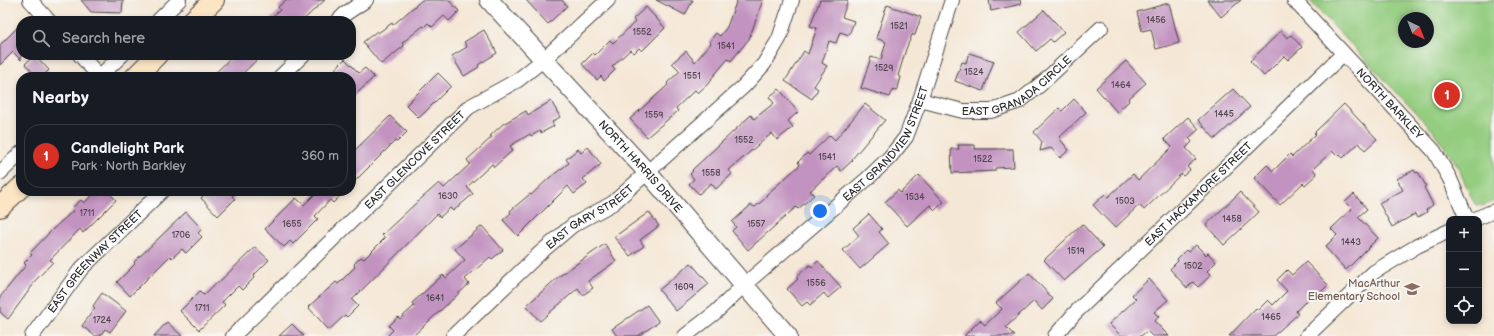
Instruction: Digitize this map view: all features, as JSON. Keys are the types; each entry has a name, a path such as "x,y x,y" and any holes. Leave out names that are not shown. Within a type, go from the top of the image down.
{"main road":[{"path":"197,16 214,0"},
{"path":"140,72 152,60"},
{"path":"0,207 16,192"}],"street":[{"path":"30,0 44,16"},
{"path":"163,16 179,0"},
{"path":"344,16 366,0"},
{"name":"NORTH HARRIS DRIVE","path":"489,0 648,173 788,336"},
{"name":"EAST GLENCOVE STREET","path":"232,336 469,106 518,80 543,60 608,0"},
{"name":"EAST GARY STREET","path":"453,336 540,252 573,225 613,203 744,86 764,64 779,39 792,0"},
{"name":"EAST GRANDVIEW STREET","path":"685,336 716,312 744,285 890,157 906,137 920,100 952,0"},
{"name":"NORTH BARKLEY","path":"1294,0 1434,151 1450,179 1466,216"},
{"name":"EAST GRANADA CIRCLE","path":"920,100 963,111 991,111 1020,100 1041,84 1101,28"},
{"name":"EAST HACKAMORE STREET","path":"1055,336 1081,308 1343,54"},
{"path":"85,60 95,72"},
{"path":"105,72 117,60"},
{"path":"285,72 298,60"},
{"path":"0,173 16,158"},
{"name":"EAST GREENWAY STREET","path":"32,336 81,269 157,196"},
{"path":"1482,216 1494,211"},
{"path":"1307,336 1374,272 1417,246 1446,232"}],"green space":[{"path":"1309,0 1494,0 1494,201 1481,206 1474,203 1456,163 1433,131"}],"building":[{"path":"81,0 123,0 122,13 91,12"},
{"path":"286,0 325,0 307,16 273,16 280,10 278,7"},
{"path":"422,0 449,0 459,11 449,21 444,16 432,27 428,23 424,27 423,26 402,43 404,46 381,64 363,42 377,31 378,33 392,23 393,25"},
{"path":"526,0 562,0 567,6 548,24"},
{"path":"656,0 693,0 685,15"},
{"path":"737,0 763,0 749,39 731,61 728,59 711,79 712,80 698,93 695,90 676,108 678,111 647,137 630,119 668,85 667,83 680,71 672,63 686,51 695,62 711,43 709,42 716,33 720,36 727,27"},
{"path":"820,0 848,0 842,17 854,21 849,35 840,32 836,43 829,41 822,63 827,66 814,86 818,89 812,99 785,81 804,51 808,54 817,28 810,26"},
{"path":"989,0 1020,0 1021,4 991,11"},
{"path":"1207,0 1241,0 1221,17"},
{"path":"1169,3 1179,43 1156,49 1151,29 1142,31 1137,12"},
{"path":"887,5 921,17 915,35 912,35 906,49 898,76 901,77 897,91 893,90 890,97 861,88 871,57 881,60 886,42 876,38"},
{"path":"646,7 665,28 642,51 639,48 634,53 630,50 612,67 615,70 604,81 601,76 597,80 582,64 593,53 595,55 610,40 613,43 635,22 633,19"},
{"path":"1044,10 1064,32 1053,42 1050,39 1036,51 1019,32"},
{"path":"16,29 16,55 13,52 0,65 0,45"},
{"path":"484,30 497,53 464,76 452,56 467,47 464,42"},
{"path":"1281,31 1287,38 1291,35 1302,47 1288,60 1284,56 1264,76 1250,61"},
{"path":"969,53 994,61 983,91 955,81 962,62 966,63"},
{"path":"29,60 40,60 49,70 47,72 32,72 25,64"},
{"path":"229,60 257,60 244,72 216,72"},
{"path":"344,60 346,60 359,73 365,68 374,77 356,94 356,72 338,72 335,69"},
{"path":"1126,61 1146,83 1128,99 1129,101 1117,112 1096,88"},
{"path":"438,73 451,86 419,118 406,105"},
{"path":"779,89 798,112 788,121 793,127 777,140 772,133 729,170 732,174 716,189 711,183 699,194 689,184 694,179 690,174 693,171 692,170 751,115 754,119 774,103 769,97"},
{"path":"1233,89 1250,107 1215,139 1198,120"},
{"path":"1074,99 1086,112 1059,138 1069,150 1060,158 1051,148 1040,151 1042,142 1034,132 1059,108 1062,111"},
{"path":"551,101 560,117 552,122 554,126 541,133 540,131 531,136 530,134 510,146 513,150 494,167 492,164 467,187 473,194 453,211 450,208 440,217 437,214 352,300 358,306 347,317 345,315 329,330 308,307 336,282 338,284 355,267 354,264 361,257 364,259 385,238 382,235 415,204 439,183 444,188 470,164 467,160 492,137 490,136 503,124 526,111 528,115"},
{"path":"865,104 885,120 852,159 853,160 841,171 837,166 810,191 814,195 798,209 796,207 748,250 732,231 736,227 732,222 751,205 755,207 767,197 766,195 800,165 798,162 807,153 809,155 830,135 835,140"},
{"path":"1344,104 1377,139 1365,150 1359,143 1343,158 1339,154 1337,156 1332,151 1313,169 1317,174 1305,185 1303,183 1280,205 1254,178 1267,165 1273,171 1290,154 1292,157"},
{"path":"390,116 407,132 397,142 395,141 356,180 356,149"},
{"path":"1188,117 1199,129 1189,138 1192,142 1186,148 1196,159 1187,167 1190,170 1183,176 1181,174 1144,210 1139,205 1115,228 1093,205 1105,194 1108,197 1133,174 1138,180 1172,147 1164,139"},
{"path":"958,145 975,145 975,149 1013,149 1014,167 995,168 995,171 952,173 951,149 959,149"},
{"path":"588,147 601,164 583,179 587,184 574,194 568,186 518,236 503,220 511,213 510,211 569,163 566,159 578,149 581,153"},
{"path":"1414,170 1416,173 1418,172 1426,186 1424,187 1433,205 1426,210 1427,212 1417,218 1415,214 1392,227 1379,203 1403,190 1397,179"},
{"path":"919,175 944,202 935,210 930,205 907,226 885,202 898,190 900,193"},
{"path":"1240,192 1259,212 1224,245 1206,225"},
{"path":"1354,194 1367,209 1358,217 1378,238 1346,270 1325,247 1337,235 1331,229 1352,209 1345,202"},
{"path":"92,196 112,196 116,200 83,233 80,229 50,260 53,262 32,284 33,285 8,319 0,312 0,297 26,265 24,263 32,255 30,253 74,210 72,208 81,200 84,203"},
{"path":"203,196 232,196 235,199 218,216 201,198"},
{"path":"313,196 340,196 333,203 330,200 315,216 318,219 293,244 290,241 284,247 265,229 296,198 304,205"},
{"path":"186,212 202,229 198,233 202,237 186,253 182,249 172,258 170,256 130,296 117,282 135,264 134,262"},
{"path":"649,212 659,226 640,240 644,246 630,256 614,237"},
{"path":"869,214 882,229 879,232 889,244 860,269 843,250 859,236 853,228"},
{"path":"1082,224 1103,247 1064,281 1044,260"},
{"path":"482,226 503,250 492,259 490,257 465,279 469,284 413,336 387,336 393,330 389,326 398,317 400,319 414,306 412,303 443,275 446,278 465,260 455,249"},
{"path":"605,244 616,261 588,281 593,288 583,295 578,288 540,321 526,306 558,277"},
{"path":"1196,245 1206,255 1208,253 1216,262 1207,271 1211,275 1198,287 1193,282 1187,288 1170,269 1186,250 1188,252"},
{"path":"255,247 269,260 242,290 238,286 222,302 225,305 199,330 180,311 200,291 204,295 216,283 217,284"},
{"path":"818,261 841,287 828,298 824,293 810,305 807,302 802,306 787,289 798,279 796,277 810,265 812,267"},
{"path":"1306,262 1328,285 1317,296 1314,293 1296,311 1298,314 1273,336 1229,336 1256,308 1258,310 1268,300 1273,305 1287,291 1277,280 1287,270 1292,275"},
{"path":"691,263 709,284 676,311 659,290"},
{"path":"1029,273 1053,299 1042,310 1034,301 1006,327 1015,336 964,336 980,320 985,325 1002,309 996,303"},
{"path":"1149,279 1168,300 1154,312 1159,317 1154,321 1169,336 1152,336 1147,331 1141,336 1121,336 1109,324 1136,299 1132,295"},
{"path":"102,293 126,311 110,332 105,329 100,336 95,336 82,326 95,308 93,306"},
{"path":"647,305 659,322 638,336 617,336 612,329"},
{"path":"167,322 182,336 154,336"},
{"path":"292,324 304,336 279,336"}],"place":[{"name":"Candlelight Park","path":"1447,95"},
{"name":"MacArthur Elementary School","path":"1412,289"}]}
